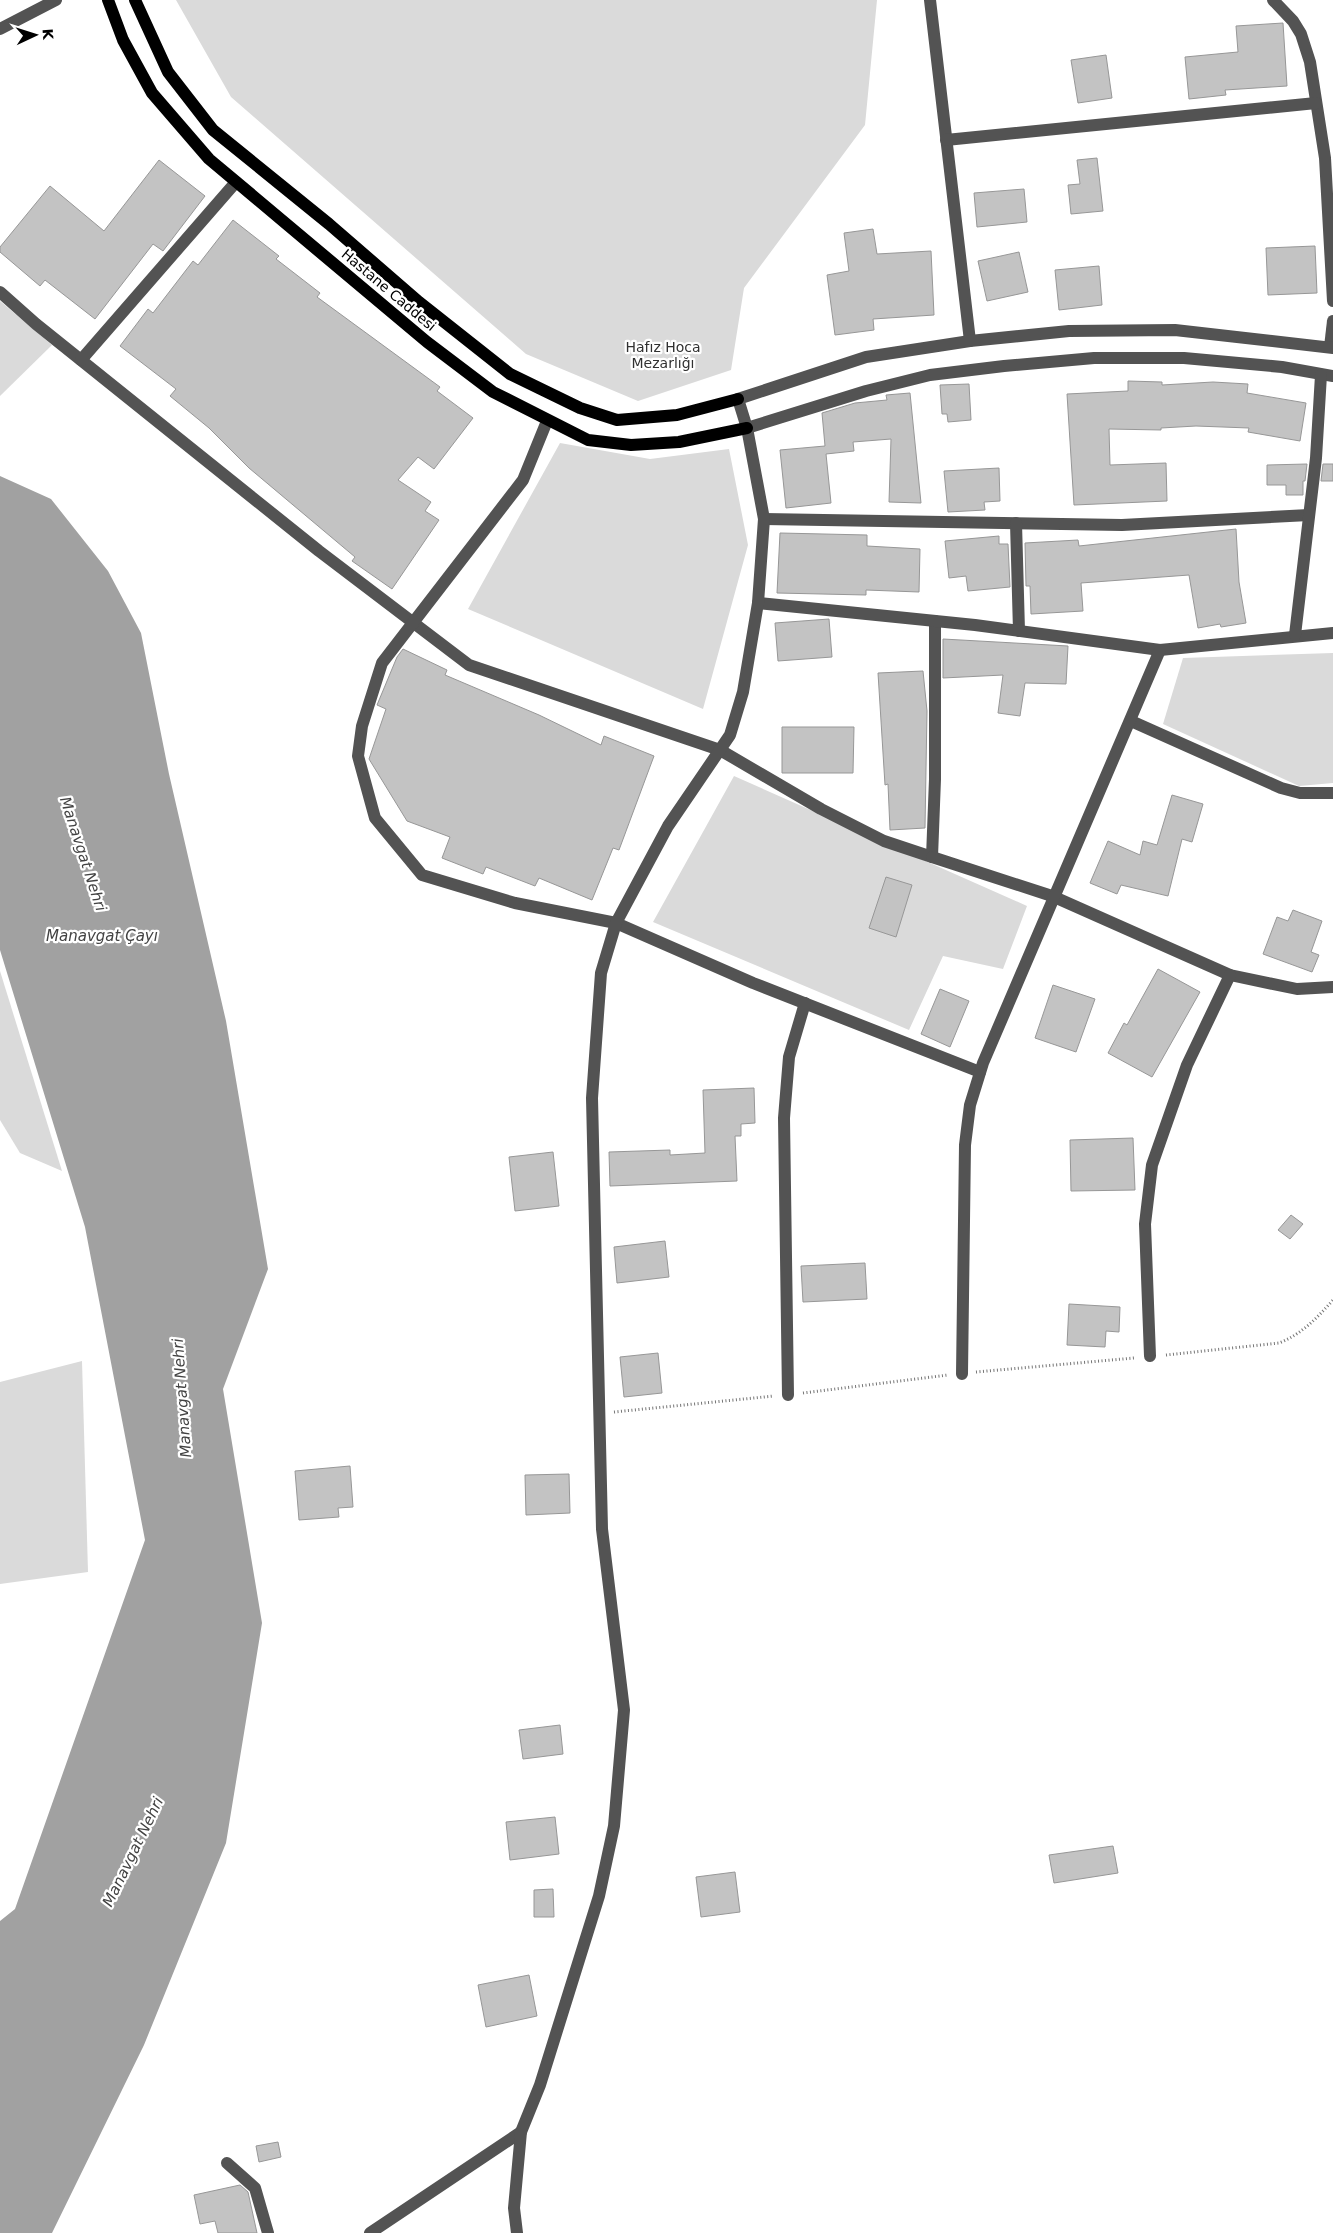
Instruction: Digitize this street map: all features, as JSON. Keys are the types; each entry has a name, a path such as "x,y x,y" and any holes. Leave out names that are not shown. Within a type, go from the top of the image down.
{"main road":[{"name":"Hastane Caddesi","path":"108,0 123,40 152,93 209,159 427,342 492,392 546,421 588,440 631,445 679,442 747,428"},
{"name":"Hastane Caddesi","path":"135,0 168,72 212,130 510,374 580,408 617,420 677,415 738,399"}],"street":[{"path":"0,29 56,0"},
{"path":"930,0 970,341"},
{"path":"1273,0 1293,21 1301,34 1310,62 1325,158 1333,301"},
{"path":"946,140 1316,103"},
{"path":"81,360 236,182"},
{"path":"0,292 81,360 412,624 469,665 720,750 821,809 884,841 1052,896 1230,975 1297,988 1333,987"},
{"path":"516,2233 514,2208 521,2132 540,2085 599,1896 614,1826 624,1710 602,1529 592,1098 601,973 616,923 668,826 730,735 743,692 758,603 764,519 747,428 738,399 866,358 970,341 1069,331 1175,330 1332,347 1333,321"},
{"path":"747,428 866,391 930,375 1004,366 1094,358 1184,358 1282,367 1327,376 1295,635"},
{"path":"546,421 523,480 382,663 362,726 358,756 374,818 422,875 515,903 616,923 805,1003 980,1072"},
{"path":"764,519 1122,525 1309,515"},
{"path":"1016,523 1019,631"},
{"path":"758,603 935,621 1160,650 1295,635 1333,633"},
{"path":"932,857 935,779 935,621"},
{"path":"962,1374 965,1145 970,1105 980,1072 1052,896 1132,721 1160,650"},
{"path":"1132,721 1281,788 1300,794 1333,793"},
{"path":"1150,1356 1145,1224 1152,1165 1186,1065 1230,975"},
{"path":"788,1395 784,1118 789,1057 805,1003"},
{"path":"370,2233 521,2132"},
{"path":"227,2162 255,2188 268,2233"}],"path":[{"path":"600,1414 788,1395 962,1374 1279,1343 1295,1337 1314,1321 1333,1300"}],"green space":[{"name":"Hafız Hoca Mezarlığı","path":"176,0 877,0 865,125 744,288 731,370 638,401 526,354 231,97"},
{"path":"0,301 52,345 0,396"},
{"path":"560,443 650,459 729,449 748,545 703,709 468,609"},
{"path":"1333,653 1333,783 1299,786 1163,724 1183,658"},
{"path":"734,776 1027,906 1003,969 943,956 909,1030 653,922"},
{"path":"0,971 62,1171 20,1153 0,1120"},
{"path":"82,1361 88,1572 0,1584 0,1382"}],"water":[{"name":"Manavgat Çayı","path":"0,476 51,499 108,571 141,633 169,774 226,1021 268,1269 223,1389 262,1623 226,1843 144,2045 52,2233 0,2233 0,1921 15,1909 145,1540 85,1227 0,950"}],"building":[{"path":"1283,23 1287,86 1225,90 1226,95 1189,99 1185,57 1238,52 1236,26"},
{"path":"1106,55 1112,98 1078,103 1071,60"},
{"path":"1097,158 1103,211 1071,214 1068,185 1080,184 1077,160"},
{"path":"159,160 205,196 163,251 153,244 95,319 45,280 40,286 0,252 0,247 50,186 104,231"},
{"path":"1024,189 1027,222 977,227 974,193"},
{"path":"233,220 279,256 276,259 320,293 317,297 440,387 437,391 473,418 434,469 418,457 398,480 431,502 425,511 439,520 392,589 352,561 355,557 249,468 209,428 170,396 176,389 120,346 148,309 153,313 193,261 198,265"},
{"path":"873,229 877,254 931,251 934,315 873,319 874,330 835,335 827,275 849,271 844,233"},
{"path":"1315,246 1317,293 1268,295 1266,248"},
{"path":"1019,252 1028,292 987,301 978,261"},
{"path":"1099,266 1102,305 1059,310 1055,270"},
{"path":"1128,381 1162,382 1162,385 1213,382 1248,384 1247,393 1306,403 1300,441 1248,432 1249,428 1196,426 1161,428 1161,430 1109,429 1110,465 1166,463 1167,501 1074,505 1067,394 1128,391"},
{"path":"969,384 971,420 948,422 947,414 942,414 940,385"},
{"path":"910,393 921,503 889,502 891,439 853,442 854,451 826,454 831,503 786,508 780,450 825,446 822,413 855,403 887,400 886,395"},
{"path":"1307,464 1305,481 1303,481 1303,495 1286,495 1286,485 1267,485 1267,465"},
{"path":"1323,464 1333,464 1333,481 1321,481"},
{"path":"999,468 1000,501 984,502 985,510 948,512 944,471"},
{"path":"1236,529 1239,582 1246,623 1221,627 1220,624 1198,628 1189,575 1081,583 1083,611 1031,614 1030,586 1026,586 1025,543 1078,540 1079,546"},
{"path":"780,533 867,535 867,546 920,549 919,592 866,590 866,595 777,593"},
{"path":"999,536 999,544 1008,544 1010,587 968,591 966,576 949,578 945,541"},
{"path":"829,619 832,657 778,661 775,623"},
{"path":"943,639 1068,646 1066,684 1025,683 1020,716 998,713 1003,675 943,678"},
{"path":"403,649 447,670 445,675 539,715 601,745 604,736 654,756 619,850 613,848 592,900 539,878 535,886 486,867 483,874 442,858 450,837 407,821 369,759 386,709 377,705 397,657"},
{"path":"923,671 927,711 925,828 890,830 888,784 885,785 878,673"},
{"path":"782,727 854,727 853,773 782,773"},
{"path":"1172,795 1203,804 1192,842 1182,839 1168,896 1121,885 1117,894 1090,883 1108,841 1140,855 1143,841 1157,845"},
{"path":"886,877 912,885 896,937 869,928"},
{"path":"1293,910 1322,921 1311,952 1319,955 1312,972 1263,954 1277,917 1288,921"},
{"path":"1158,969 1200,992 1152,1077 1108,1053 1124,1023 1127,1025"},
{"path":"1053,985 1095,999 1076,1052 1035,1038"},
{"path":"940,989 969,1001 950,1047 921,1034"},
{"path":"754,1088 755,1123 741,1124 741,1136 735,1136 737,1181 610,1186 609,1152 670,1150 670,1155 705,1153 703,1090"},
{"path":"1133,1138 1135,1190 1071,1191 1070,1140"},
{"path":"553,1152 559,1206 515,1211 509,1157"},
{"path":"1291,1215 1303,1224 1290,1239 1278,1230"},
{"path":"665,1241 669,1277 617,1283 614,1247"},
{"path":"865,1263 867,1299 803,1302 801,1266"},
{"path":"1069,1304 1120,1307 1119,1332 1106,1331 1105,1347 1067,1345"},
{"path":"658,1353 662,1393 624,1397 620,1357"},
{"path":"350,1466 353,1507 338,1508 339,1517 299,1520 295,1471"},
{"path":"569,1474 570,1513 526,1515 525,1475"},
{"path":"560,1725 563,1754 523,1759 519,1730"},
{"path":"555,1817 559,1854 510,1860 506,1822"},
{"path":"1113,1846 1118,1873 1054,1883 1049,1855"},
{"path":"735,1872 740,1912 701,1917 696,1877"},
{"path":"553,1889 554,1917 534,1917 534,1890"},
{"path":"529,1975 537,2016 486,2027 478,1985"},
{"path":"278,2142 281,2157 259,2162 256,2146"},
{"path":"240,2185 248,2192 257,2233 218,2233 215,2221 200,2224 194,2195"}],"water label":[{"name":"Manavgat Nehri","path":"83,854"},
{"name":"Manavgat Nehri","path":"182,1398"},
{"name":"Manavgat Nehri","path":"133,1852"}]}
